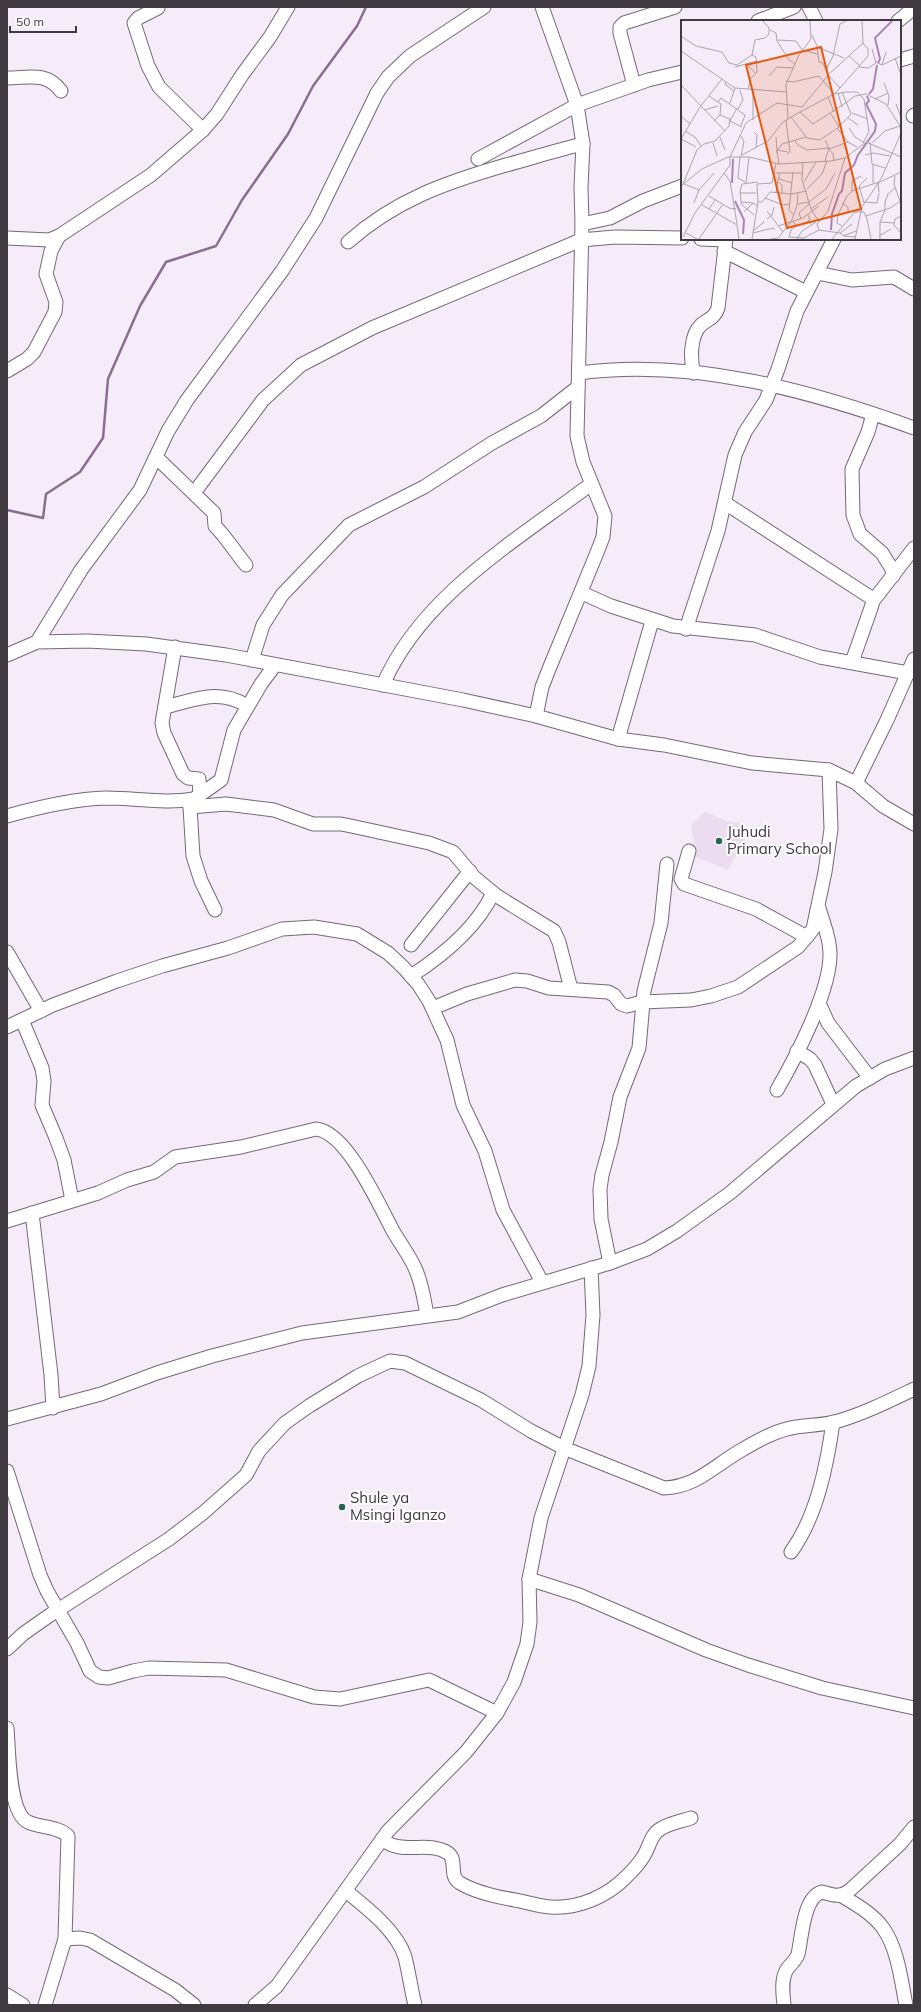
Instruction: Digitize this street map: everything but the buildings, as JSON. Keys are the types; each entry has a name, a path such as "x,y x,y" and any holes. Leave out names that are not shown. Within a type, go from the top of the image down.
{"street":[{"path":"7,238 45,240 59,236 145,179 203,130 217,114 288,7"},
{"path":"37,642 78,576 140,490 168,431 187,400 278,277 316,218 377,93 388,77 410,56 484,7"},
{"path":"536,716 542,687 582,592 603,537 605,516 591,484 579,450 577,424 583,144 577,105 542,7"},
{"path":"634,85 620,33 620,27 624,23 675,7"},
{"path":"761,20 794,7"},
{"path":"809,7 816,20"},
{"path":"158,8 138,18 134,23 146,59 164,93 189,114 203,130"},
{"path":"899,20 914,8"},
{"path":"478,159 577,105 634,85 681,72"},
{"path":"7,78 45,78 54,82 61,91"},
{"path":"348,242 389,210 441,186 472,174 583,144"},
{"path":"582,224 610,218 643,200 681,186"},
{"path":"7,371 27,359 34,352 55,312 56,302 46,274 51,251 59,236"},
{"path":"194,493 263,400 301,365 372,328 581,240 615,237 681,238"},
{"path":"707,240 725,243 806,292"},
{"path":"686,629 701,586 725,503 731,468 738,448 745,432 766,400 773,384 794,318 834,240"},
{"path":"694,373 692,360 695,336 700,326 713,318 716,313 723,272 725,243"},
{"path":"817,273 852,280 894,277 914,289"},
{"path":"579,373 598,370 638,370 694,373 773,384 874,414 914,428"},
{"path":"252,660 263,625 282,595 349,525 424,487 492,443 541,416 578,387"},
{"path":"874,414 852,469 853,516 860,534 882,553 888,562 893,576"},
{"path":"156,457 214,513 215,526 225,535 234,550 246,564"},
{"path":"383,685 390,669 404,648 460,583 487,561 591,484"},
{"path":"725,503 870,597 873,601"},
{"path":"852,662 873,601 912,553"},
{"path":"582,592 611,606 652,621 686,629 755,636 820,657 908,673"},
{"path":"618,739 652,621"},
{"path":"7,655 37,642 87,640 175,647 252,660 536,716 618,739 664,744 752,763 830,770 856,783 883,806 914,824"},
{"path":"175,647 165,707 162,716 164,733 182,774 188,778 199,779 195,800 194,856 201,880 215,910"},
{"path":"856,783 914,659"},
{"path":"195,800 221,780 230,740 247,706 275,665"},
{"path":"165,707 201,698 221,696 231,697 247,706"},
{"path":"433,1008 466,994 515,980 527,981 549,988 608,992 614,995 621,1004 627,1006 642,1002 691,1000 726,992 777,962 798,947 813,929 831,829 830,770"},
{"path":"7,816 42,807 86,800 122,799 171,802 195,800 268,809 313,824 341,824 429,843 453,852 493,893 554,931 559,942 571,989"},
{"path":"689,851 681,879 684,884 756,910 807,937"},
{"path":"610,1263 601,1220 601,1183 614,1131 620,1097 639,1048 642,1002 663,912 667,864"},
{"path":"411,944 470,871"},
{"path":"411,976 438,956 469,927 484,910 493,893"},
{"path":"777,1090 819,1003 826,976 830,952 818,906"},
{"path":"7,1027 42,1011 117,981 162,966 228,948 282,929 314,927 357,934 388,953 411,976 433,1008 447,1040 463,1105 485,1151 499,1200 508,1220 542,1282"},
{"path":"7,952 42,1011"},
{"path":"819,1003 828,1023 870,1078"},
{"path":"22,1020 42,1068 44,1081 42,1105 64,1160 72,1200"},
{"path":"797,1051 810,1059 815,1065 833,1104"},
{"path":"7,1419 101,1394 171,1368 302,1333 458,1312 542,1282 610,1263 647,1249 693,1220 744,1181 856,1086 885,1069 914,1058"},
{"path":"7,1221 98,1193 127,1180 154,1172 175,1157 225,1150 316,1129 324,1130 331,1134 346,1151 377,1199 415,1267 424,1294 427,1315"},
{"path":"32,1213 51,1375 53,1408"},
{"path":"256,2005 277,1986 382,1839 402,1816 445,1775 497,1713 514,1682 527,1644 530,1622 529,1580 541,1518 589,1366 593,1315 591,1268"},
{"path":"7,1649 23,1634 169,1539 203,1513 246,1475 259,1451 285,1423 309,1406 358,1376 390,1361 405,1363 482,1400 531,1431 564,1448 661,1487 680,1487 695,1481 739,1452 770,1435 794,1427 833,1422 876,1407 914,1388"},
{"path":"791,1552 799,1541 818,1494 829,1450 833,1422"},
{"path":"7,1471 33,1556 47,1591 70,1630 90,1670 99,1677 108,1678 133,1670 149,1668 226,1670 314,1698 327,1699 340,1699 428,1680 497,1713"},
{"path":"529,1580 579,1595 706,1650 748,1665 822,1688 914,1708"},
{"path":"7,1729 11,1779 15,1803 22,1819 60,1831 68,1836 65,1939 46,2005"},
{"path":"382,1839 391,1846 395,1847 432,1849 450,1854 455,1879 470,1887 502,1898 548,1907 562,1907 581,1904 610,1891 627,1876 643,1857 655,1834 662,1828 691,1818"},
{"path":"842,1896 874,1870 900,1844 914,1827"},
{"path":"346,1891 375,1916 398,1943 404,1956 415,2005"},
{"path":"784,2005 783,1985 786,1971 796,1959 802,1929 810,1905 818,1893 842,1896 865,1910 883,1929 894,1953 906,2005"},
{"path":"65,1939 90,1940 175,1990 194,2005"},
{"path":"7,1995 23,2005"}],"shaded area":[{"name":"Juhudi Primary School","path":"705,812 726,821 742,823 745,839 728,870 696,857 691,825"}],"waterway":[{"path":"7,510 43,518 46,494 80,472 103,438 108,379 140,306 166,262 216,246 242,200 288,134 313,86 357,26 366,7"}],"place":[{"name":"Juhudi Primary School","path":"719,841"},
{"name":"Shule ya Msingi Iganzo","path":"342,1507"}]}
